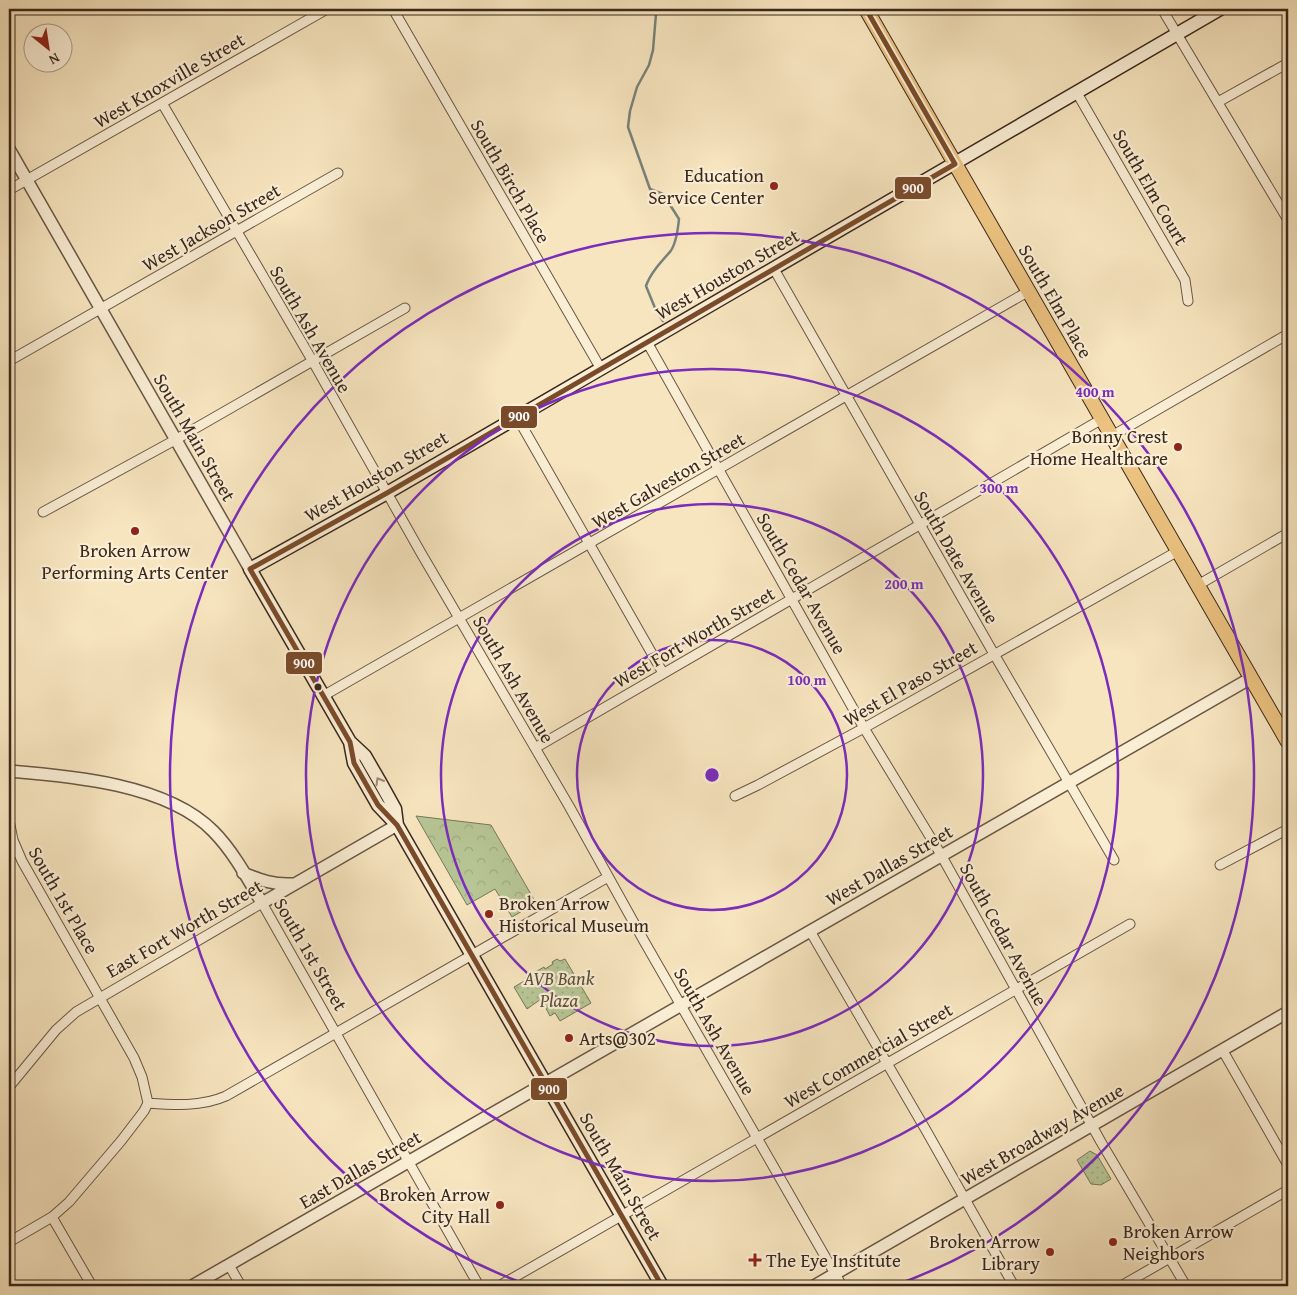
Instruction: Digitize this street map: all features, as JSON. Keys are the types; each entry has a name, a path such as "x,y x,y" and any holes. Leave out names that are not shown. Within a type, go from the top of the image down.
{"main road":[{"name":"South Elm Place","path":"866,9 1288,742"},
{"name":"West Houston Street","path":"250,569 387,493 1220,9"},
{"name":"South Main Street","path":"250,569 350,742 354,763 378,805 397,825 662,1286"}],"street":[{"name":"West Knoxville Street","path":"9,190 327,9"},
{"name":"South Birch Place","path":"392,9 601,369"},
{"path":"1162,9 1288,220"},
{"path":"1218,102 1288,62"},
{"name":"South Elm Court","path":"1077,93 1185,280 1188,300"},
{"name":"South Ash Avenue","path":"162,103 312,360 842,1286"},
{"name":"South Main Street","path":"9,150 250,569"},
{"name":"West Jackson Street","path":"9,361 338,173"},
{"name":"South Date Avenue","path":"774,268 1114,860"},
{"name":"West Galveston Street","path":"323,696 1029,291"},
{"path":"43,512 175,440 405,308"},
{"path":"1112,436 1288,334"},
{"name":"South Cedar Avenue","path":"647,342 864,728 941,856 1093,1126 1186,1286"},
{"path":"516,417 663,673"},
{"name":"West Fort Worth Street","path":"535,748 1102,420"},
{"path":"1198,585 1288,533"},
{"name":"West El Paso Street","path":"735,796 864,728 1178,550"},
{"name":"West Dallas Street","path":"546,1083 1251,678"},
{"name":"South 1st Street","path":"9,771 72,778 134,790 168,802 192,815 213,830 228,848 262,903 479,1286"},
{"name":"South 1st Place","path":"9,820 13,852 100,997 134,1058 142,1077 148,1103"},
{"name":"East Fort Worth Street","path":"9,1087 56,1030 76,1012 397,825"},
{"path":"1220,865 1288,829"},
{"path":"243,873 278,885 295,884"},
{"path":"9,1242 52,1217 69,1202 121,1141 148,1103 198,1104 212,1102 242,1088 471,954 608,877"},
{"name":"West Commercial Street","path":"499,1286 1130,924"},
{"path":"810,931 1014,1286"},
{"name":"West Broadway Avenue","path":"814,1286 1288,1012"},
{"path":"1223,1051 1288,1165"},
{"name":"East Dallas Street","path":"192,1286 546,1083"},
{"path":"1121,1286 1288,1190"},
{"path":"52,1217 92,1286"},
{"path":"229,1265 241,1286"}],"green space":[{"path":"416,816 491,825 536,903 512,917 495,889 467,905"},
{"name":"AVB Bank Plaza","path":"557,959 560,961 565,959 591,1003 560,1021 555,1013 550,1016 541,999 527,1009 514,987 526,980 525,978 553,964 552,962"},
{"path":"1090,1151 1097,1155 1111,1179 1101,1185 1091,1184 1077,1160"}],"waterway":[{"path":"653,9 656,14 653,50 649,65 637,87 630,111 628,127 650,189 663,194 679,219 673,246 646,286 655,308 663,321"}],"transit line":[{"name":"900","path":"662,1286 397,825 378,805 354,763 350,742 250,569 387,493 955,164 866,9"}],"place":[{"name":"Education Service Center","path":"774,186"},
{"name":"Bonny Crest Home Healthcare","path":"1178,447"},
{"name":"Broken Arrow Performing Arts Center","path":"135,531"},
{"name":"Broken Arrow Historical Museum","path":"489,914"},
{"name":"Arts@302","path":"569,1038"},
{"name":"Broken Arrow City Hall","path":"500,1205"},
{"name":"Broken Arrow Neighbors","path":"1113,1242"},
{"name":"Broken Arrow Library","path":"1050,1252"},
{"name":"The Eye Institute","path":"755,1260"}]}
